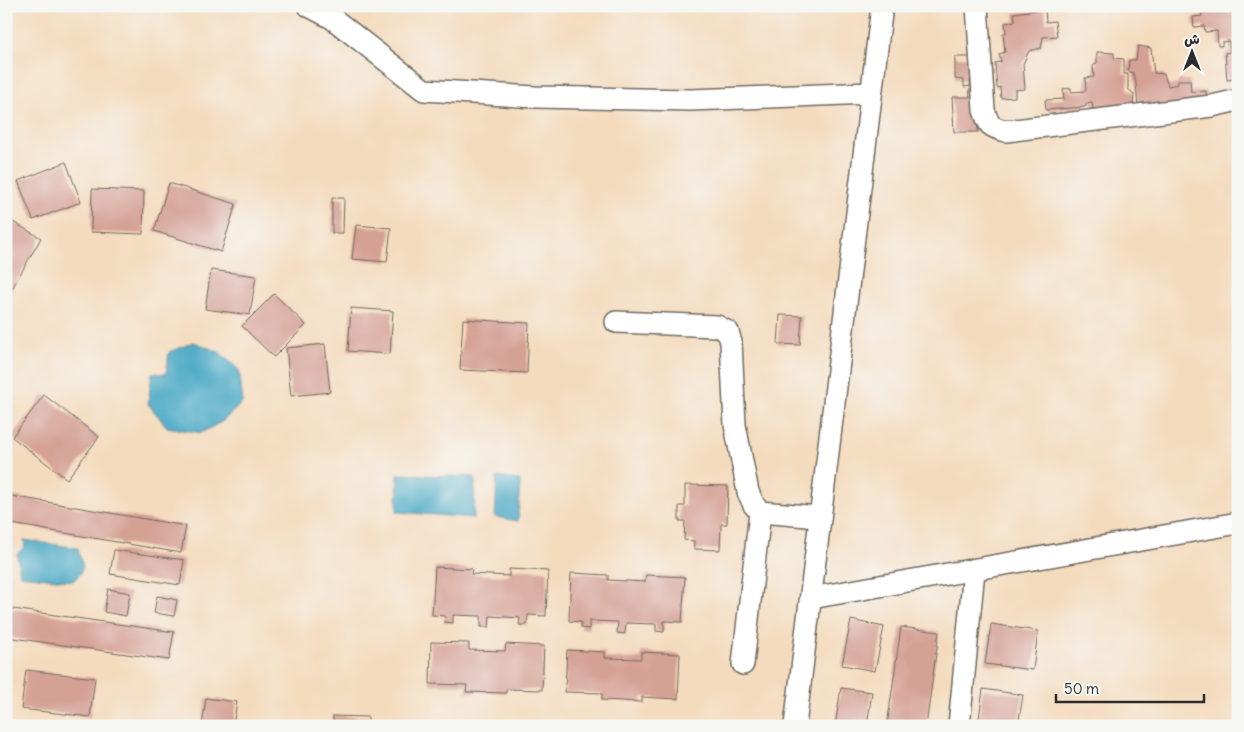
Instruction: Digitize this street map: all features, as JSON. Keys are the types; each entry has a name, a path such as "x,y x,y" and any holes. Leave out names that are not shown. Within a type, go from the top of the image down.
{"street":[{"path":"309,6 332,18 424,90 535,97 691,100 871,93"},
{"path":"795,726 882,6"},
{"path":"977,6 984,110 987,122 992,128 1006,131 1212,106 1238,100"},
{"path":"616,322 717,326 728,332 731,342 735,425 748,492 754,506 760,512 820,517"},
{"path":"742,664 760,512"},
{"path":"811,598 1238,523"},
{"path":"958,726 974,570"}],"water":[{"path":"194,342 219,352 239,370 243,402 223,421 201,433 167,427 148,404 152,373 166,374 169,352"},
{"path":"398,474 475,477 474,518 397,512"},
{"path":"497,477 520,480 518,521 495,517"},
{"path":"24,540 78,548 83,566 81,572 73,581 20,575 17,554 25,546"}],"building":[{"path":"1201,6 1214,6 1215,9 1236,13 1238,23 1238,79 1227,80 1225,53 1230,52 1229,41 1222,42 1222,46 1218,46 1217,31 1205,32 1204,26 1194,27 1193,17 1202,16"},
{"path":"1045,9 1046,22 1055,21 1057,36 1043,37 1041,48 1029,51 1023,64 1025,89 1015,90 1015,97 1001,98 1000,87 997,88 995,63 1001,62 999,54 1005,52 1003,33 1006,33 1005,23 1015,21 1014,13"},
{"path":"1138,46 1151,48 1154,73 1164,74 1168,86 1178,84 1178,80 1190,80 1191,92 1206,91 1207,102 1138,109 1136,83 1133,73 1128,71 1129,60 1136,60"},
{"path":"1097,52 1114,53 1114,58 1124,59 1124,74 1128,74 1128,89 1134,94 1133,105 1094,115 1092,102 1087,103 1085,107 1046,110 1045,100 1064,99 1063,89 1071,88 1071,92 1086,91 1085,78 1094,77 1093,66 1097,63"},
{"path":"955,57 975,57 976,81 970,80 971,86 964,87 964,80 955,79"},
{"path":"969,89 978,90 976,99 978,132 954,132 952,97 970,97"},
{"path":"66,162 81,202 33,220 18,181"},
{"path":"169,183 236,204 221,252 154,231"},
{"path":"92,189 144,191 143,234 91,232"},
{"path":"332,198 344,198 343,233 332,233"},
{"path":"6,218 41,238 6,299"},
{"path":"356,225 391,228 387,262 352,259"},
{"path":"211,270 256,276 250,315 205,309"},
{"path":"274,294 306,325 274,357 242,326"},
{"path":"351,308 393,311 390,354 348,351"},
{"path":"780,315 802,316 800,345 778,344"},
{"path":"463,319 529,323 527,373 460,370"},
{"path":"325,344 330,392 291,396 286,348"},
{"path":"44,395 99,437 67,479 12,437"},
{"path":"685,485 728,486 727,524 721,524 720,550 694,549 694,541 684,540 685,521 679,521 679,506 685,506"},
{"path":"6,495 186,526 181,553 6,523"},
{"path":"114,550 184,560 180,585 110,574"},
{"path":"435,567 472,569 471,574 509,576 509,569 548,571 546,616 528,615 527,625 519,625 520,618 490,616 489,627 481,627 481,616 453,615 453,623 444,622 445,616 432,615"},
{"path":"571,573 608,575 608,580 645,582 646,575 685,577 682,622 664,621 664,632 656,631 656,624 626,623 625,634 617,633 618,622 589,621 589,629 581,628 581,622 569,621"},
{"path":"108,589 130,593 126,616 104,612"},
{"path":"157,596 177,600 174,616 154,613"},
{"path":"6,608 174,632 169,660 6,637"},
{"path":"851,620 884,627 875,671 842,665"},
{"path":"991,624 1038,631 1033,670 985,664"},
{"path":"901,627 939,632 926,726 887,726"},
{"path":"431,642 469,643 469,650 505,651 506,644 544,646 542,690 506,689 506,693 466,692 467,685 430,684"},
{"path":"567,650 605,652 605,658 641,659 641,652 680,654 678,699 642,697 642,702 602,700 602,693 565,692"},
{"path":"26,670 95,678 90,717 21,709"},
{"path":"841,688 872,692 867,726 835,726"},
{"path":"983,689 1023,695 1018,726 978,726"},
{"path":"206,698 237,702 233,726 202,726"},
{"path":"333,716 368,717 368,726 333,726"},
{"path":"428,723 463,723 463,726 428,726"}]}
